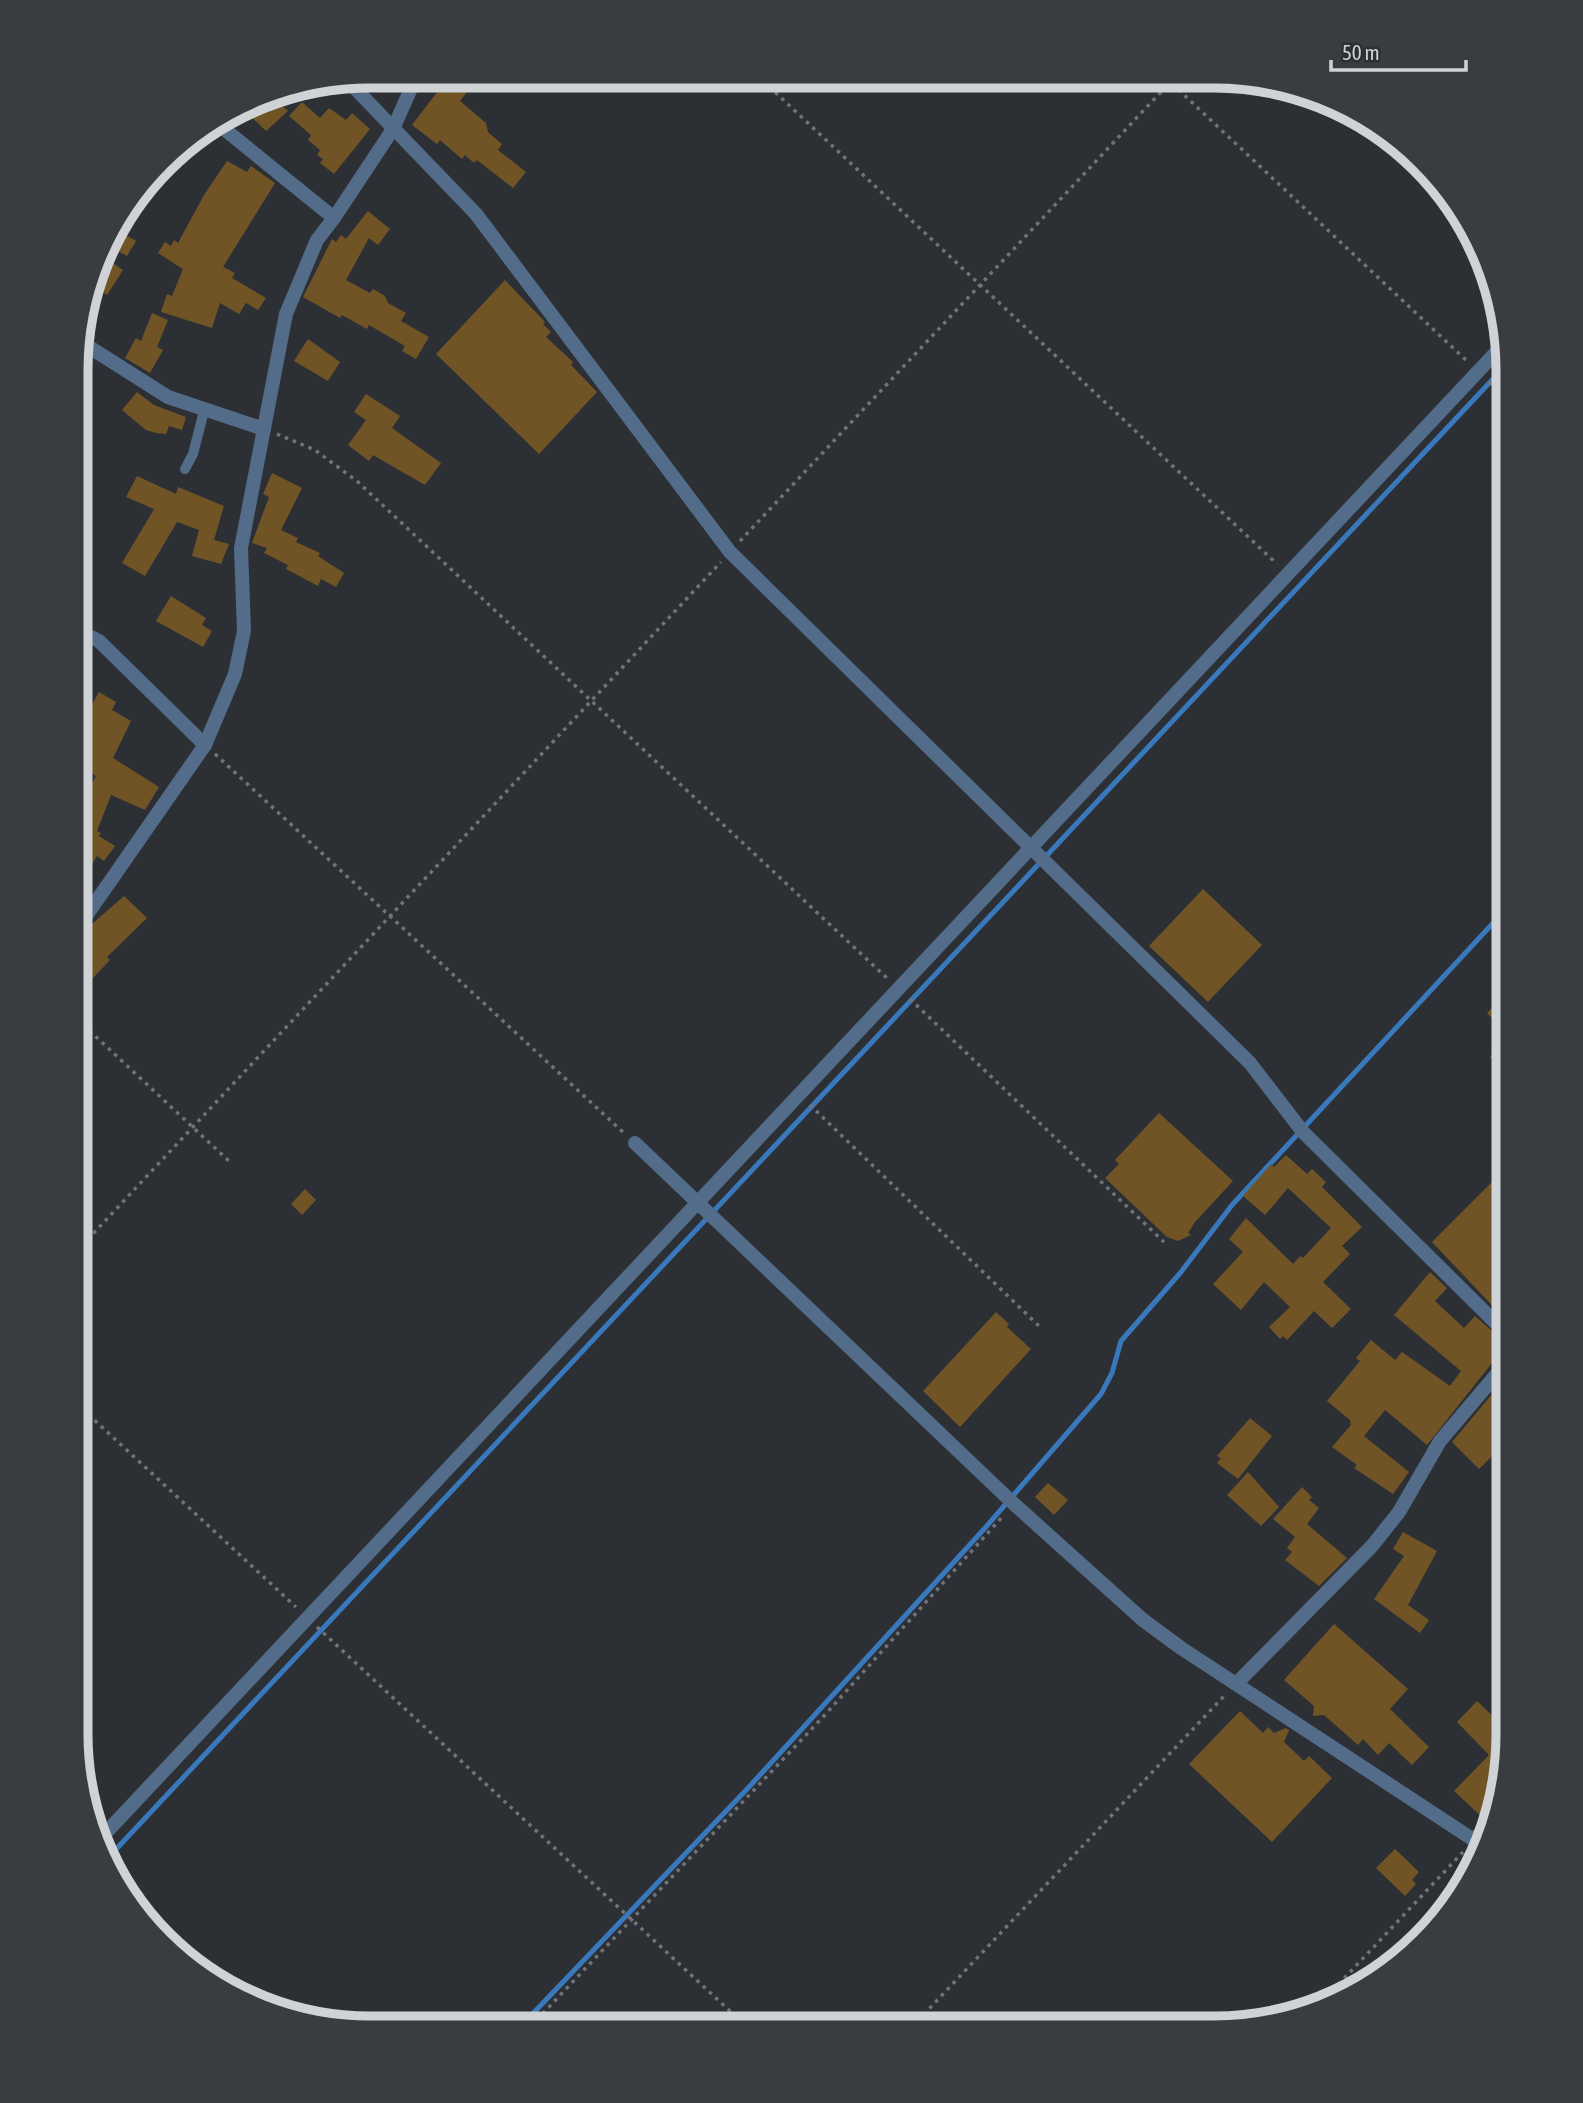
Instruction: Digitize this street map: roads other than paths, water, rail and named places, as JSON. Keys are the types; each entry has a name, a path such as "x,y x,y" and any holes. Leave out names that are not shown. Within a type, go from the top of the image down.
{"street":[{"path":"354,88 476,214 730,552 1250,1063 1303,1132 1496,1323"},
{"path":"88,897 205,745 235,674 244,631 241,548 286,314 317,240 393,129 412,88"},
{"path":"223,128 334,218"},
{"path":"88,347 168,397 264,429"},
{"path":"106,1833 1495,353"},
{"path":"88,636 99,641 205,745"},
{"path":"635,1143 1014,1504 1143,1620 1475,1840"},
{"path":"1236,1684 1372,1546 1399,1512 1440,1441 1496,1375"}],"lane":[{"path":"185,469 193,454 204,411"}],"waterway":[{"path":"114,1852 1496,376"},
{"path":"531,2016 749,1787 985,1528 1101,1394 1112,1373 1121,1341 1181,1272 1232,1205 1496,920"}]}
